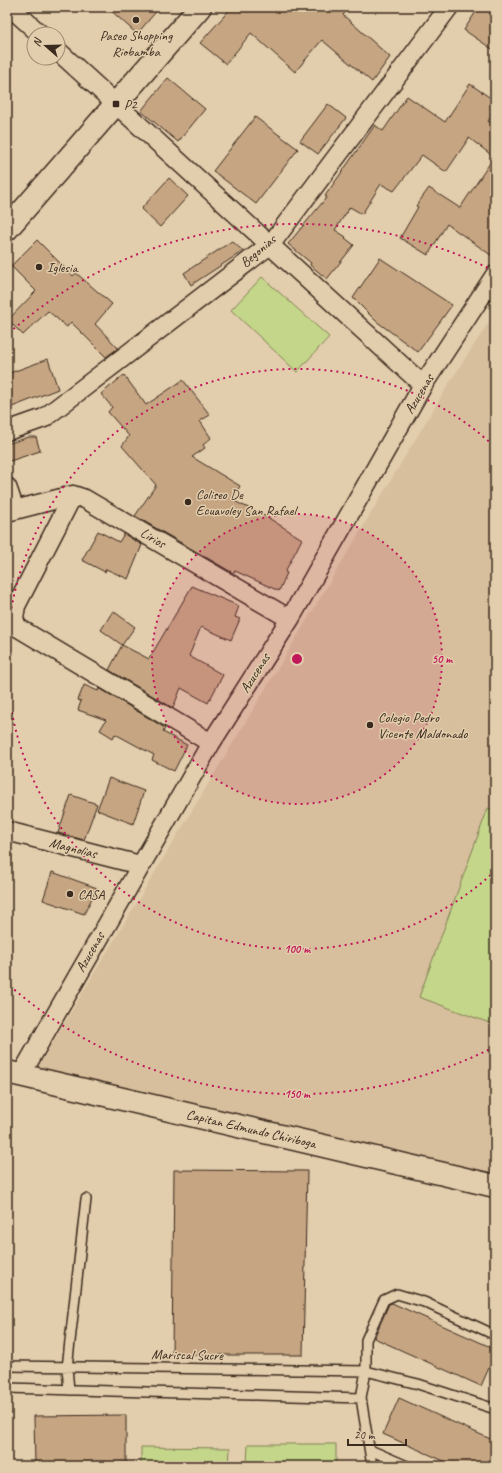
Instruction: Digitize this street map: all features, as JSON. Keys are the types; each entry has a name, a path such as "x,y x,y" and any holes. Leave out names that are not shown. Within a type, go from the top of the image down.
{"street":[{"path":"10,7 31,26"},
{"path":"7,229 200,7"},
{"name":"Begonias","path":"7,432 44,418 271,244 449,7"},
{"path":"66,58 271,244 423,385"},
{"name":"Azucenas","path":"14,1073 140,865 211,743 290,619 423,385 495,276"},
{"path":"7,487 11,511 73,495"},
{"path":"73,495 16,606 14,618 17,627 211,743"},
{"name":"Lirios","path":"73,495 85,499 290,619"},
{"name":"Magnolias","path":"7,831 140,865"},
{"name":"Capitan Edmundo Chiriboga","path":"14,1073 495,1186"}],"lane":[{"path":"69,1390 67,1368 86,1199"},
{"path":"372,1466 361,1398 366,1371 366,1340 384,1300 397,1294 424,1302 495,1335"},
{"name":"Mariscal Sucre","path":"7,1366 366,1371 418,1384 495,1409"},
{"path":"7,1388 361,1398"},
{"path":"370,1450 407,1466"}],"shaded area":[{"name":"Colegio Pedro Vicente Maldonado","path":"495,313 495,1176 38,1067 450,382"}],"green space":[{"path":"262,277 329,337 297,372 231,310"},
{"path":"488,808 495,810 495,1025 419,997"},
{"path":"248,1444 336,1444 336,1466 247,1466"},
{"path":"141,1447 230,1448 229,1466 141,1466"}],"building":[{"name":"Paseo Shopping Riobamba","path":"107,7 160,7 137,34"},
{"path":"232,7 350,7 343,15 390,57 372,82 322,40 295,72 251,33 226,64 200,43"},
{"path":"479,7 484,7 495,14 495,51 464,30"},
{"path":"168,78 205,109 178,142 141,111"},
{"path":"470,84 495,101 495,111 488,121 495,125 495,258 447,224 428,255 400,238 418,207 416,206 429,188 460,208 494,157 469,138 446,172 422,155 394,191 381,184 362,214 350,207 335,230 346,237 345,238 354,245 327,279 310,265 311,263 288,244 327,197 325,196 375,125 383,131 407,96 445,122"},
{"path":"328,104 346,118 318,154 300,141"},
{"path":"255,117 298,149 256,204 213,171"},
{"path":"169,178 188,196 160,227 141,209"},
{"path":"37,240 73,276 76,273 112,304 95,324 118,348 106,357 71,322 67,327 48,311 23,335 8,320 36,291 11,266"},
{"path":"232,241 243,251 191,285 184,273"},
{"path":"380,258 452,305 418,352 376,321 353,298"},
{"path":"48,359 58,389 7,409 7,374"},
{"path":"124,375 146,405 183,380 210,415 200,421 211,438 203,445 205,448 192,457 240,486 232,500 267,517 302,539 285,572 287,573 279,591 235,571 233,573 135,516 156,485 122,446 129,436 108,412 112,407 101,394"},
{"path":"29,437 36,437 40,451 7,462 7,444"},
{"path":"98,531 119,542 124,534 142,545 128,579 106,569 105,572 82,560"},
{"path":"192,586 239,606 235,617 240,619 231,640 201,627 189,656 223,675 208,703 181,688 173,708 109,670 122,645 149,659"},
{"path":"113,611 135,627 122,645 101,630"},
{"path":"84,685 98,691 99,688 165,728 163,732 187,745 174,771 152,760 154,755 115,734 113,738 100,730 106,720 78,710 81,701 78,700"},
{"path":"109,778 144,791 133,824 97,810"},
{"path":"71,795 97,804 84,840 58,833"},
{"name":"CASA","path":"52,872 97,888 84,914 43,900"},
{"path":"174,1170 307,1171 303,1355 172,1355"},
{"path":"392,1303 495,1349 495,1354 481,1386 374,1338 389,1304"},
{"path":"399,1398 495,1441 495,1466 455,1466 383,1434"},
{"path":"126,1415 126,1466 35,1466 34,1416"}],"place":[{"name":"Paseo Shopping Riobamba","path":"136,20"},
{"name":"P2","path":"116,104"},
{"name":"Iglesia","path":"39,267"},
{"name":"Coliseo De Ecuavoley San Rafael","path":"188,502"},
{"name":"Colegio Pedro Vicente Maldonado","path":"370,725"},
{"name":"CASA","path":"70,894"}]}
